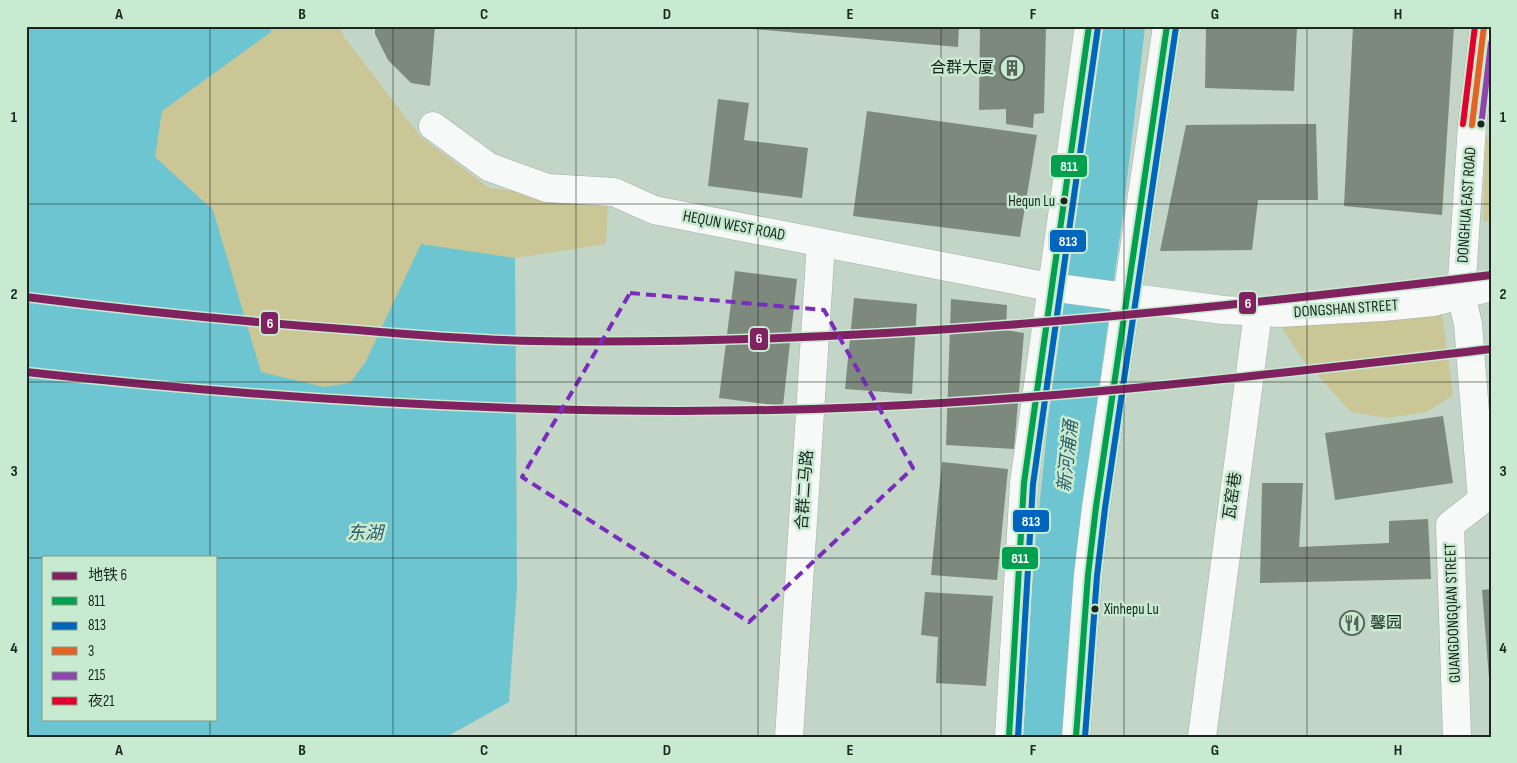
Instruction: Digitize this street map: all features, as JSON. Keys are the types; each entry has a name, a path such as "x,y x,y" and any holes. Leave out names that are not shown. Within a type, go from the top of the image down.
{"street":[{"path":"1009,737 1024,483 1061,288 1089,26"},
{"path":"1076,737 1088,575 1110,405 1118,296 1167,26"},
{"name":"DONGHUA EAST ROAD","path":"1461,295 1472,125 1484,26"},
{"name":"HEQUN WEST ROAD","path":"434,126 489,166 547,188 614,192 654,210 1061,288"},
{"name":"合群二马路","path":"789,737 821,242"},
{"name":"DONGSHAN STREET","path":"1061,288 1258,313 1383,307 1434,302 1491,287"},
{"name":"GUANGDONGQIAN STREET","path":"1457,737 1450,525 1486,499 1468,324 1461,295"},
{"name":"瓦窑巷","path":"1202,737 1208,679 1258,313"}],"highlighted area":[{"path":"630,293 824,310 913,468 749,622 522,477"}],"shaded area":[{"name":"东湖","path":"26,26 340,26 344,37 420,136 489,188 608,202 606,244 515,258 517,588 218,556 42,556 43,720 26,737"},
{"path":"1486,137 1491,137 1491,221 1483,221"},
{"path":"1442,313 1453,395 1426,412 1387,418 1351,412 1302,358 1281,326"}],"water":[{"name":"东湖","path":"26,26 271,26 271,32 162,111 155,157 213,210 261,372 324,387 350,383 365,363 421,244 515,258 517,588 509,702 446,737 26,737"}],"building":[{"path":"375,26 435,26 430,86 411,83 388,60 375,34"},
{"path":"741,26 959,26 958,47 741,28"},
{"name":"合群大厦","path":"980,26 1046,26 1044,113 1034,114 1033,128 1006,124 1006,109 979,110"},
{"path":"1206,26 1297,26 1294,91 1205,88"},
{"path":"1353,26 1454,26 1442,215 1344,206"},
{"path":"718,99 749,103 744,140 808,148 802,198 708,186"},
{"path":"867,111 1037,135 1020,237 853,216"},
{"path":"1316,124 1318,200 1258,200 1252,250 1160,251 1186,125"},
{"path":"735,271 797,279 783,406 719,398"},
{"path":"854,298 917,304 912,394 845,389"},
{"path":"951,299 1007,305 1006,330 1024,333 1014,449 946,445"},
{"path":"1443,416 1453,483 1335,500 1325,433"},
{"path":"942,462 1008,469 997,580 931,575"},
{"path":"1262,483 1303,483 1299,547 1389,543 1389,521 1428,519 1431,579 1260,583"},
{"path":"1491,589 1491,678 1489,678 1482,590"},
{"path":"925,592 993,596 986,686 936,683 938,637 921,635"}],"waterway":[{"name":"新河浦涌","path":"1039,737 1071,423 1100,212 1122,26"}],"metro line":[{"name":"6","path":"26,297 232,320 446,337 534,341 654,341 894,333 1013,324 1252,302 1491,275"},
{"name":"6","path":"26,372 235,392 445,406 655,411 761,410 866,407 1023,398 1257,376 1491,349"}],"transit line":[{"name":"811","path":"1009,737 1024,483 1089,26"},
{"name":"811","path":"1076,737 1088,575 1096,507 1167,26"},
{"name":"夜21","path":"1463,124 1475,26"},
{"name":"3","path":"1472,125 1484,26"},
{"name":"813","path":"1018,737 1033,484 1098,27"},
{"name":"813","path":"1085,737 1097,576 1105,508 1176,27"},
{"name":"215","path":"1481,126 1491,43"}],"place":[{"name":"合群大厦","path":"1012,68"},
{"name":"Hequn Lu","path":"1064,201"},
{"name":"Xinhepu Lu","path":"1095,609"},
{"name":"馨园","path":"1352,623"}]}
